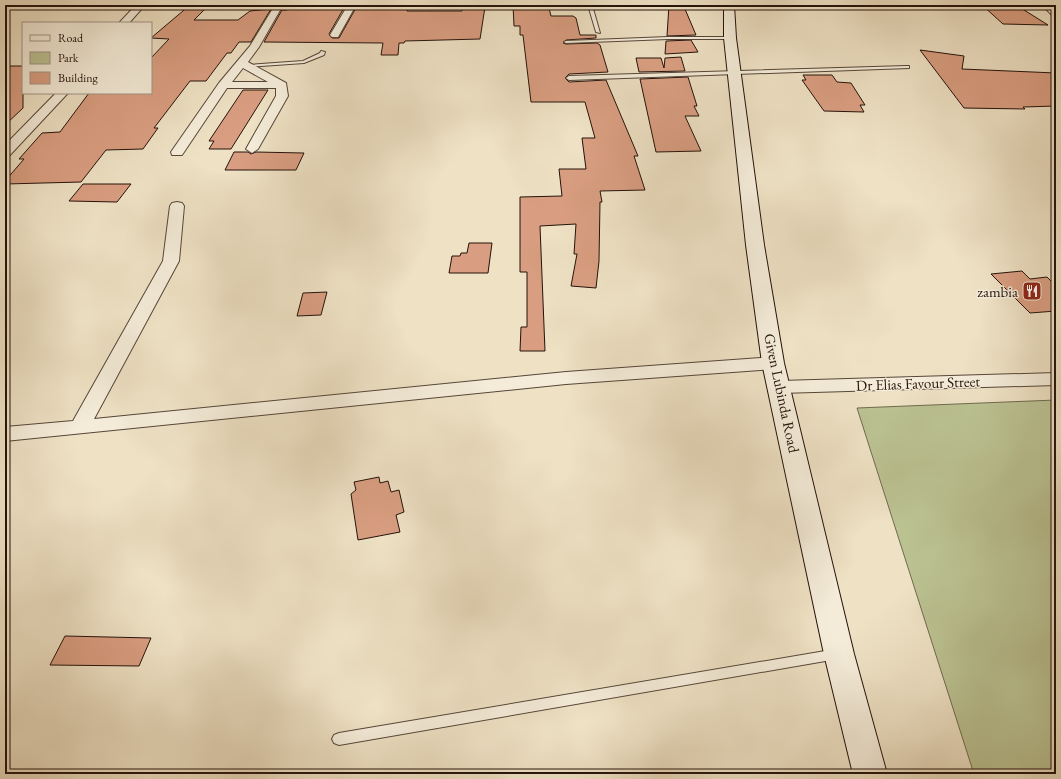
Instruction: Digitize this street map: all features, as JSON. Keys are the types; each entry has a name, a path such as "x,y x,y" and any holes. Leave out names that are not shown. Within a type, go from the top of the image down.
{"street":[{"path":"125,22 141,5"},
{"path":"177,152 223,85 245,65 279,5"},
{"path":"335,35 352,5"},
{"name":"Given Lubinda Road","path":"729,5 730,38 755,245 773,363 780,387 839,654 870,774"},
{"path":"1046,5 1056,14"},
{"path":"245,65 282,85"},
{"path":"223,85 282,85"},
{"path":"252,149 282,96 282,85"},
{"path":"5,152 61,94"},
{"path":"80,426 172,261 177,206"},
{"path":"5,434 566,378 773,363"},
{"name":"Dr Elias Favour Street","path":"780,387 1056,379"}],"lane":[{"path":"590,5 598,32"},
{"path":"566,42 668,38 730,38"},
{"path":"245,65 304,62 324,52"},
{"path":"570,78 907,68"},
{"path":"339,739 839,654"}],"green space":[{"path":"1056,400 1056,774 974,774 857,408"}],"building":[{"path":"190,5 209,5 194,20 238,20 250,11 271,9 251,42 239,42 231,53 227,53 206,81 190,81 154,128 158,128 143,149 106,150 81,182 5,184 5,181 24,159 19,159 42,133 60,132 88,94 152,94 152,57 169,39 152,37"},
{"path":"513,5 535,5 536,8 549,8 551,16 573,16 576,18 580,35 596,35 596,38 566,40 563,43 597,43 600,45 608,72 569,74 565,78 569,82 606,80 638,156 634,156 645,190 600,191 602,202 600,202 599,261 596,288 571,286 577,254 574,254 576,224 540,226 545,351 520,351 521,327 527,327 527,272 520,272 520,197 562,196 559,169 586,169 582,138 595,138 585,102 531,102 523,35 520,35 520,26 514,26"},
{"path":"669,5 672,9 685,9 696,35 667,36"},
{"path":"982,5 1016,5 1048,25 1003,24"},
{"path":"289,6 345,6 329,34 332,38 339,38 357,6 365,6 365,8 408,8 407,11 462,11 462,7 485,7 480,39 405,41 404,43 399,43 398,55 381,55 383,43 264,42 282,10 287,10"},
{"path":"691,40 698,52 665,54 666,41"},
{"path":"920,50 964,56 962,69 1056,73 1056,106 1023,107 1025,109 964,108"},
{"path":"681,57 685,71 639,72 636,58 661,58 664,68 665,58"},
{"path":"5,66 22,66 23,108 5,125"},
{"path":"803,75 832,75 837,82 851,83 865,105 860,105 864,112 824,111 802,80 806,80"},
{"path":"688,77 697,106 694,106 699,116 685,116 701,151 656,152 640,79"},
{"path":"243,90 268,90 231,149 209,149 214,141 209,141"},
{"path":"234,152 248,152 251,154 256,152 304,153 296,170 225,170"},
{"path":"83,184 131,184 117,202 69,201"},
{"path":"469,243 492,243 488,273 449,273 452,256 460,256 461,253 467,253"},
{"name":"zambia","path":"1022,271 1030,279 1047,277 1056,286 1056,311 1030,313 991,274"},
{"path":"327,292 321,315 297,316 303,293"},
{"path":"379,477 380,483 388,481 391,492 399,490 404,512 396,515 400,532 358,540 351,494 356,490 354,482"},
{"path":"65,636 151,638 139,666 50,665"}],"place":[{"name":"zambia","path":"1032,291"}]}
